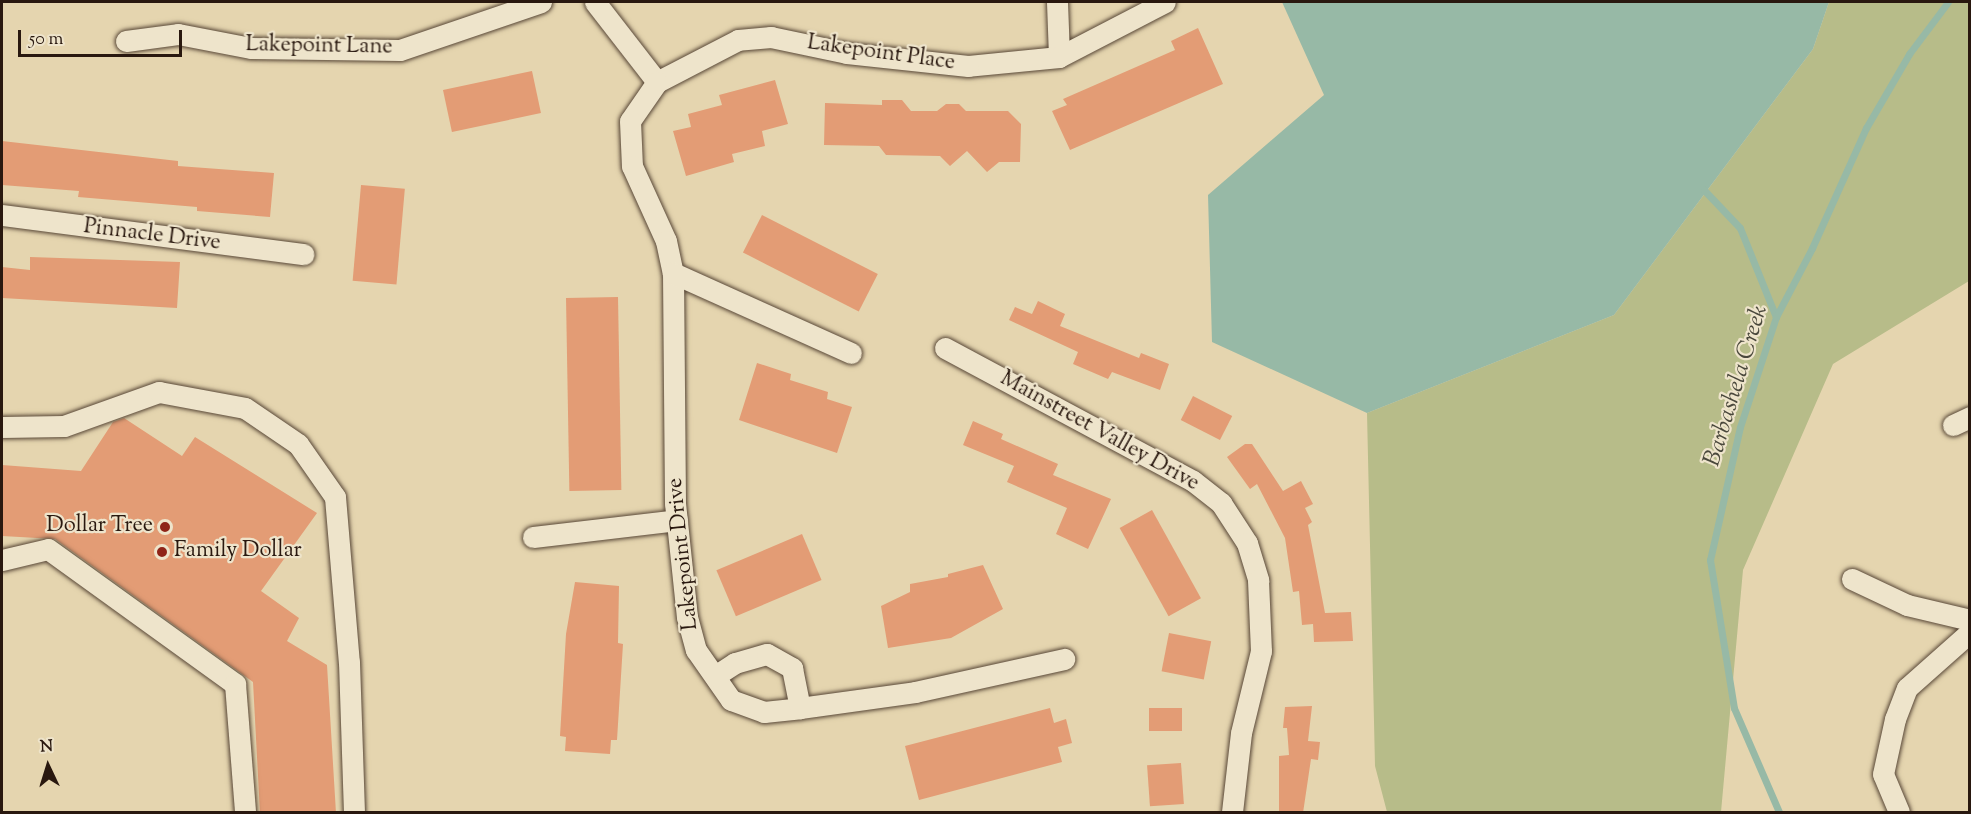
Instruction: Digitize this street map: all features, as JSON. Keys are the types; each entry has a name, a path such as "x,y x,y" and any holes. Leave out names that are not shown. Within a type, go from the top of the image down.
{"street":[{"name":"Lakepoint Lane","path":"126,41 178,34 251,48 400,50 542,2"},
{"path":"595,2 657,82"},
{"path":"1057,2 1059,57 1166,2"},
{"name":"Lakepoint Place","path":"657,82 738,40 771,37 847,53 968,66 1059,57"},
{"name":"Lakepoint Drive","path":"657,82 630,121 632,166 666,241 673,273 677,520 687,617 696,650 731,700 764,712 800,708 915,692 1064,659"},
{"name":"Pinnacle Drive","path":"2,215 303,254"},
{"path":"673,273 851,353"},
{"name":"Mainstreet Valley Drive","path":"945,348 1193,481 1221,503 1247,543 1258,580 1261,651 1241,733 1232,813"},
{"path":"2,427 64,426 159,392 245,408 297,444 335,497 349,662 354,813"},
{"path":"533,537 677,520"},
{"path":"2,560 48,549 235,684 245,813"},
{"path":"1851,579 1907,605 1970,620"},
{"path":"1899,813 1883,774 1895,718 1907,688 1970,632"},
{"path":"715,676 735,663 767,654 792,668 800,708"}],"shaded area":[{"path":"1282,2 1829,2 1813,49 1614,315 1367,413 1212,342 1208,195 1324,95"},
{"path":"1829,2 1969,2 1969,281 1833,364 1743,570 1721,812 1387,812 1375,766 1367,413 1614,315 1813,49"}],"building":[{"path":"1198,28 1223,84 1070,150 1052,111 1067,105 1063,99 1175,50 1171,41"},
{"path":"532,71 541,113 452,132 443,90"},
{"path":"775,80 788,124 762,131 765,146 732,154 734,162 686,176 673,131 691,127 688,114 722,105 719,95"},
{"path":"882,100 902,100 911,111 937,111 946,104 959,104 966,111 1008,111 1021,124 1020,162 999,162 987,172 967,151 950,166 940,156 886,155 879,146 824,145 825,103 882,105"},
{"path":"2,141 178,161 178,166 274,173 270,217 197,211 197,207 78,197 79,191 2,185"},
{"path":"361,185 405,189 396,284 353,281"},
{"path":"762,215 878,274 859,311 743,252"},
{"path":"30,257 180,262 177,308 2,298 2,267 30,270"},
{"path":"618,297 621,490 569,491 566,298"},
{"path":"1038,301 1065,314 1060,326 1139,358 1141,353 1169,364 1160,390 1112,372 1108,379 1073,364 1078,352 1009,320 1015,307 1032,314"},
{"path":"757,363 791,374 790,380 828,392 827,399 852,407 837,453 739,420"},
{"path":"1193,396 1232,416 1220,440 1181,420"},
{"path":"124,418 182,456 195,437 317,513 261,591 299,618 287,641 327,665 336,813 260,813 253,682 55,539 2,536 2,465 81,471 113,422"},
{"path":"973,421 1003,434 1001,439 1058,464 1053,475 1111,499 1088,549 1056,534 1067,508 1007,482 1014,466 963,445"},
{"path":"1245,444 1252,444 1283,491 1301,481 1313,504 1305,508 1312,522 1308,525 1325,613 1351,612 1353,641 1314,642 1313,624 1302,625 1299,591 1293,592 1285,538 1257,484 1250,489 1227,457"},
{"path":"1152,510 1201,598 1169,616 1120,528"},
{"path":"802,534 822,580 736,616 716,570"},
{"path":"983,565 1003,609 951,638 888,648 881,606 910,592 910,584 948,577 948,574"},
{"path":"575,582 619,586 618,643 623,644 617,740 611,740 610,754 565,751 566,737 560,736 566,634"},
{"path":"1169,633 1211,641 1204,679 1162,671"},
{"path":"1312,706 1308,741 1320,742 1318,760 1311,759 1303,813 1279,813 1279,756 1289,755 1287,728 1283,728 1285,707"},
{"path":"1050,708 1054,723 1066,719 1072,743 1058,747 1062,762 919,800 905,746"},
{"path":"1149,708 1182,708 1182,731 1149,731"},
{"path":"1181,763 1184,804 1150,806 1147,765"}],"waterway":[{"name":"Barbashela Creek","path":"1779,812 1734,708 1710,560 1740,427 1776,317 1812,248 1866,128 1909,54 1948,2"},
{"path":"1704,190 1740,228 1776,317"}],"place":[{"name":"Dollar Tree","path":"165,527"},
{"name":"Family Dollar","path":"162,552"}]}
